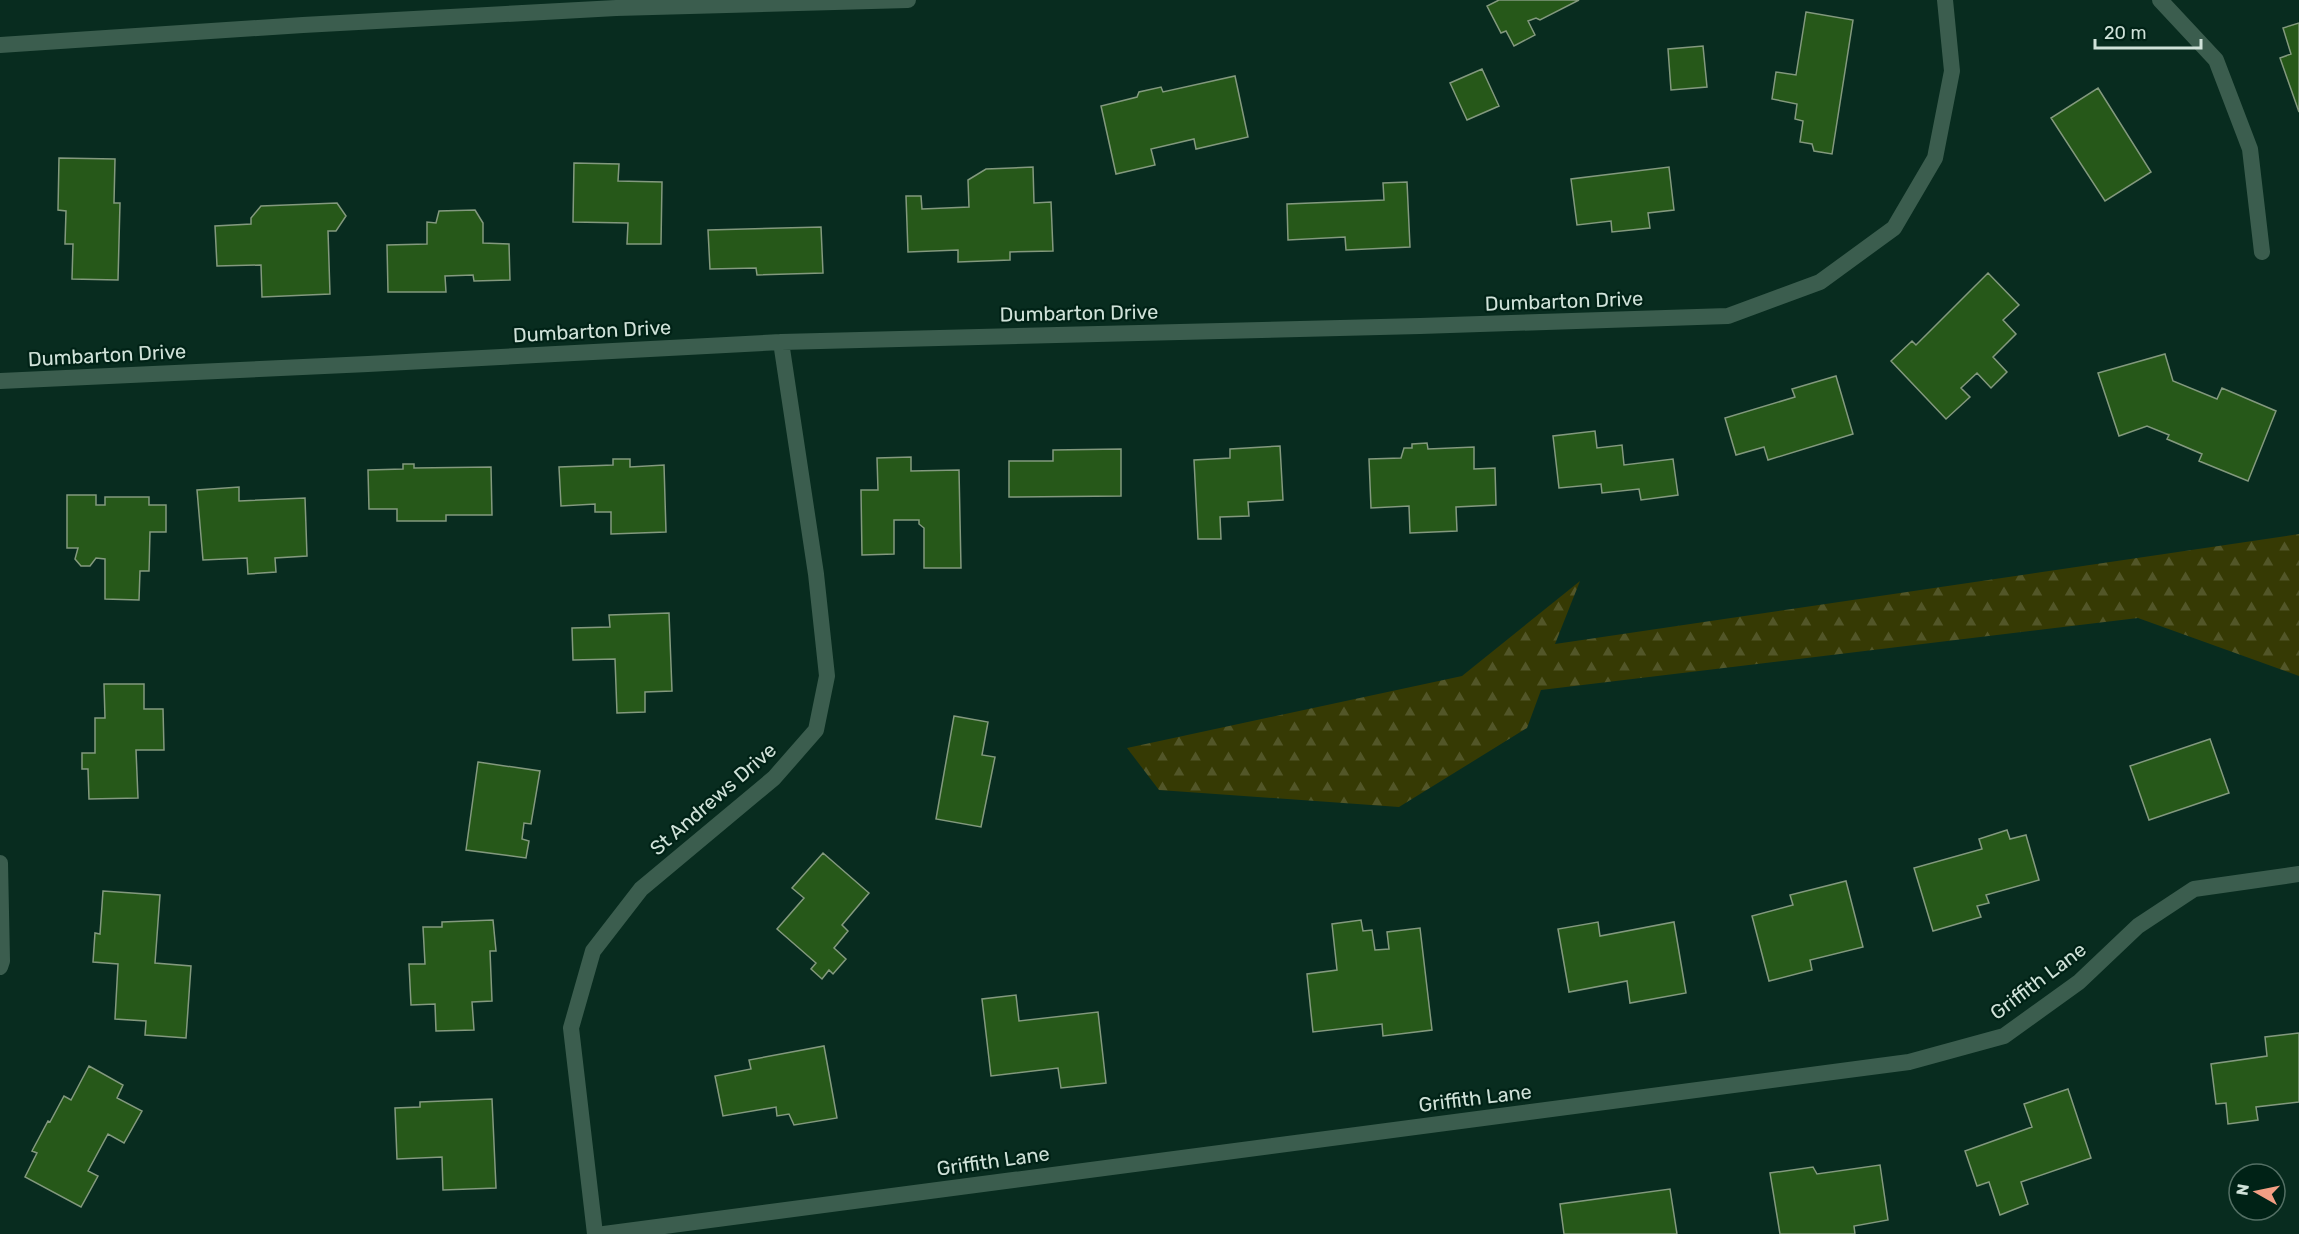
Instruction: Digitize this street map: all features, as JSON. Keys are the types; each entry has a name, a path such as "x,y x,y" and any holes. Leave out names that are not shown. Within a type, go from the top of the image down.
{"street":[{"path":"0,45 303,24 616,8 908,0"},
{"name":"Dumbarton Drive","path":"0,381 781,342 1432,326 1728,316 1820,282 1894,228 1935,158 1952,71 1945,0"},
{"path":"2160,0 2216,60 2250,149 2262,252"},
{"name":"St Andrews Drive","path":"595,1234 572,1028 593,951 641,889 774,778 816,730 827,676 816,574 781,342"},
{"path":"0,863 2,961 0,967"},
{"name":"Griffith Lane","path":"604,1234 1909,1062 2004,1036 2079,982 2138,926 2194,890 2299,874"}],"green space":[{"path":"2299,534 2299,676 2138,618 1541,690 1527,728 1399,807 1159,790 1127,748 1462,676 1580,581 1555,644"}],"building":[{"path":"1499,0 1579,0 1540,20 1536,18 1528,21 1535,35 1514,46 1506,31 1501,33 1487,6"},
{"path":"1806,12 1853,20 1832,154 1814,151 1812,144 1800,142 1803,121 1795,119 1797,104 1772,99 1776,72 1796,75"},
{"path":"2299,23 2299,112 2280,58 2291,54 2283,28"},
{"path":"1703,46 1707,87 1671,90 1668,49"},
{"path":"1482,69 1499,106 1467,120 1450,83"},
{"path":"1235,76 1248,137 1196,149 1194,139 1151,149 1155,165 1116,174 1101,106 1137,97 1139,92 1161,87 1163,92"},
{"path":"2098,88 2151,172 2105,201 2051,118"},
{"path":"59,158 115,159 114,203 120,203 118,280 72,279 73,244 65,244 66,211 58,210"},
{"path":"574,163 619,164 618,181 662,182 661,244 627,244 628,223 573,222"},
{"path":"1033,167 1034,203 1051,202 1053,251 1010,252 1010,260 958,262 958,250 908,252 906,196 921,196 922,209 969,207 968,180 986,169"},
{"path":"1669,167 1674,210 1648,213 1650,228 1612,232 1611,221 1577,225 1571,179"},
{"path":"1407,182 1410,247 1346,250 1345,237 1288,240 1287,204 1384,200 1383,183"},
{"path":"337,203 346,216 336,231 328,231 330,294 262,297 261,265 217,266 215,226 251,224 251,218 261,206"},
{"path":"475,210 483,223 483,243 509,244 510,280 474,281 473,275 445,276 446,292 388,292 387,245 427,244 427,222 436,223 439,211"},
{"path":"821,227 823,273 757,275 756,268 710,269 708,230"},
{"path":"1988,273 2019,305 2003,320 2016,334 1993,357 2007,372 1991,388 1977,373 1961,388 1970,397 1946,419 1891,361 1912,341 1916,345"},
{"path":"2165,354 2173,381 2217,399 2222,388 2276,411 2248,481 2199,461 2202,454 2167,439 2169,435 2147,426 2119,436 2098,373"},
{"path":"1836,376 1853,434 1768,460 1764,447 1736,455 1725,418 1795,397 1792,389"},
{"path":"1595,431 1597,448 1622,445 1624,465 1673,459 1678,495 1641,500 1639,489 1602,493 1601,484 1559,488 1553,436"},
{"path":"1427,443 1428,449 1474,447 1474,469 1495,468 1496,505 1456,507 1457,531 1410,533 1409,506 1371,508 1369,459 1401,458 1404,448 1412,448 1412,444"},
{"path":"1280,446 1283,500 1248,502 1249,516 1220,517 1221,539 1198,539 1194,460 1230,458 1230,449"},
{"path":"1121,449 1121,496 1009,497 1009,461 1053,461 1053,450"},
{"path":"911,457 911,471 959,470 961,568 924,568 924,528 919,524 919,520 894,520 894,554 862,555 861,490 878,490 877,458"},
{"path":"613,459 630,459 630,467 664,465 666,532 611,534 611,512 595,512 595,504 561,506 559,467 613,465"},
{"path":"403,464 414,464 414,468 491,467 492,515 446,515 446,521 397,521 397,509 369,509 368,470 403,469"},
{"path":"239,487 239,501 305,498 307,556 275,558 276,572 248,574 247,558 203,560 197,490"},
{"path":"67,495 96,495 96,505 105,505 105,497 149,497 149,505 166,505 166,532 150,532 149,571 140,571 139,600 105,599 105,559 96,558 90,566 81,566 75,559 78,548 67,548"},
{"path":"669,613 672,691 645,692 645,712 617,713 615,659 573,660 572,628 610,627 609,615"},
{"path":"104,684 144,684 144,709 163,709 164,750 136,750 138,798 89,799 88,769 82,769 82,753 95,753 95,718 105,718"},
{"path":"954,716 988,722 982,755 995,757 981,827 936,819"},
{"path":"2210,739 2229,793 2149,820 2130,766"},
{"path":"478,762 540,771 531,824 524,823 522,839 529,841 526,858 466,850"},
{"path":"2007,830 2010,839 2026,835 2039,880 1986,895 1989,903 1977,906 1981,917 1933,931 1914,868 1982,849 1979,839"},
{"path":"823,853 869,893 842,925 848,931 834,948 846,959 833,974 829,970 822,979 811,969 816,963 777,929 804,898 792,888"},
{"path":"1846,881 1863,947 1810,960 1812,970 1769,981 1752,916 1793,905 1790,895"},
{"path":"103,891 160,895 155,963 191,966 186,1038 145,1035 146,1021 115,1019 118,964 93,962 95,933 100,934"},
{"path":"493,920 496,951 490,951 492,1001 472,1002 474,1030 436,1031 435,1004 411,1005 409,964 425,964 423,927 442,927 442,922"},
{"path":"1361,920 1363,931 1372,930 1375,950 1389,949 1387,932 1420,928 1432,1030 1383,1036 1382,1024 1313,1032 1307,974 1337,970 1332,924"},
{"path":"1598,922 1600,936 1674,922 1686,993 1630,1003 1627,981 1569,992 1558,929"},
{"path":"1016,995 1019,1021 1098,1012 1106,1083 1061,1088 1058,1068 991,1076 982,999"},
{"path":"2299,1033 2299,1102 2256,1107 2258,1120 2228,1124 2226,1103 2216,1104 2211,1064 2267,1056 2265,1037"},
{"path":"824,1046 837,1118 794,1125 789,1114 777,1116 776,1107 723,1116 715,1076 751,1069 749,1060"},
{"path":"89,1066 123,1085 117,1098 142,1111 124,1143 108,1134 88,1171 98,1176 81,1207 25,1177 37,1153 32,1151 48,1121 50,1122 64,1096 71,1100"},
{"path":"2068,1089 2091,1158 2021,1182 2028,1204 2000,1215 1989,1182 1977,1186 1965,1151 2032,1127 2024,1104"},
{"path":"492,1099 496,1188 443,1190 442,1157 397,1159 395,1108 420,1107 420,1102"},
{"path":"1880,1165 1888,1220 1854,1226 1855,1234 1780,1234 1770,1173 1813,1167 1817,1174"},
{"path":"1670,1189 1677,1234 1564,1234 1560,1204"}]}
